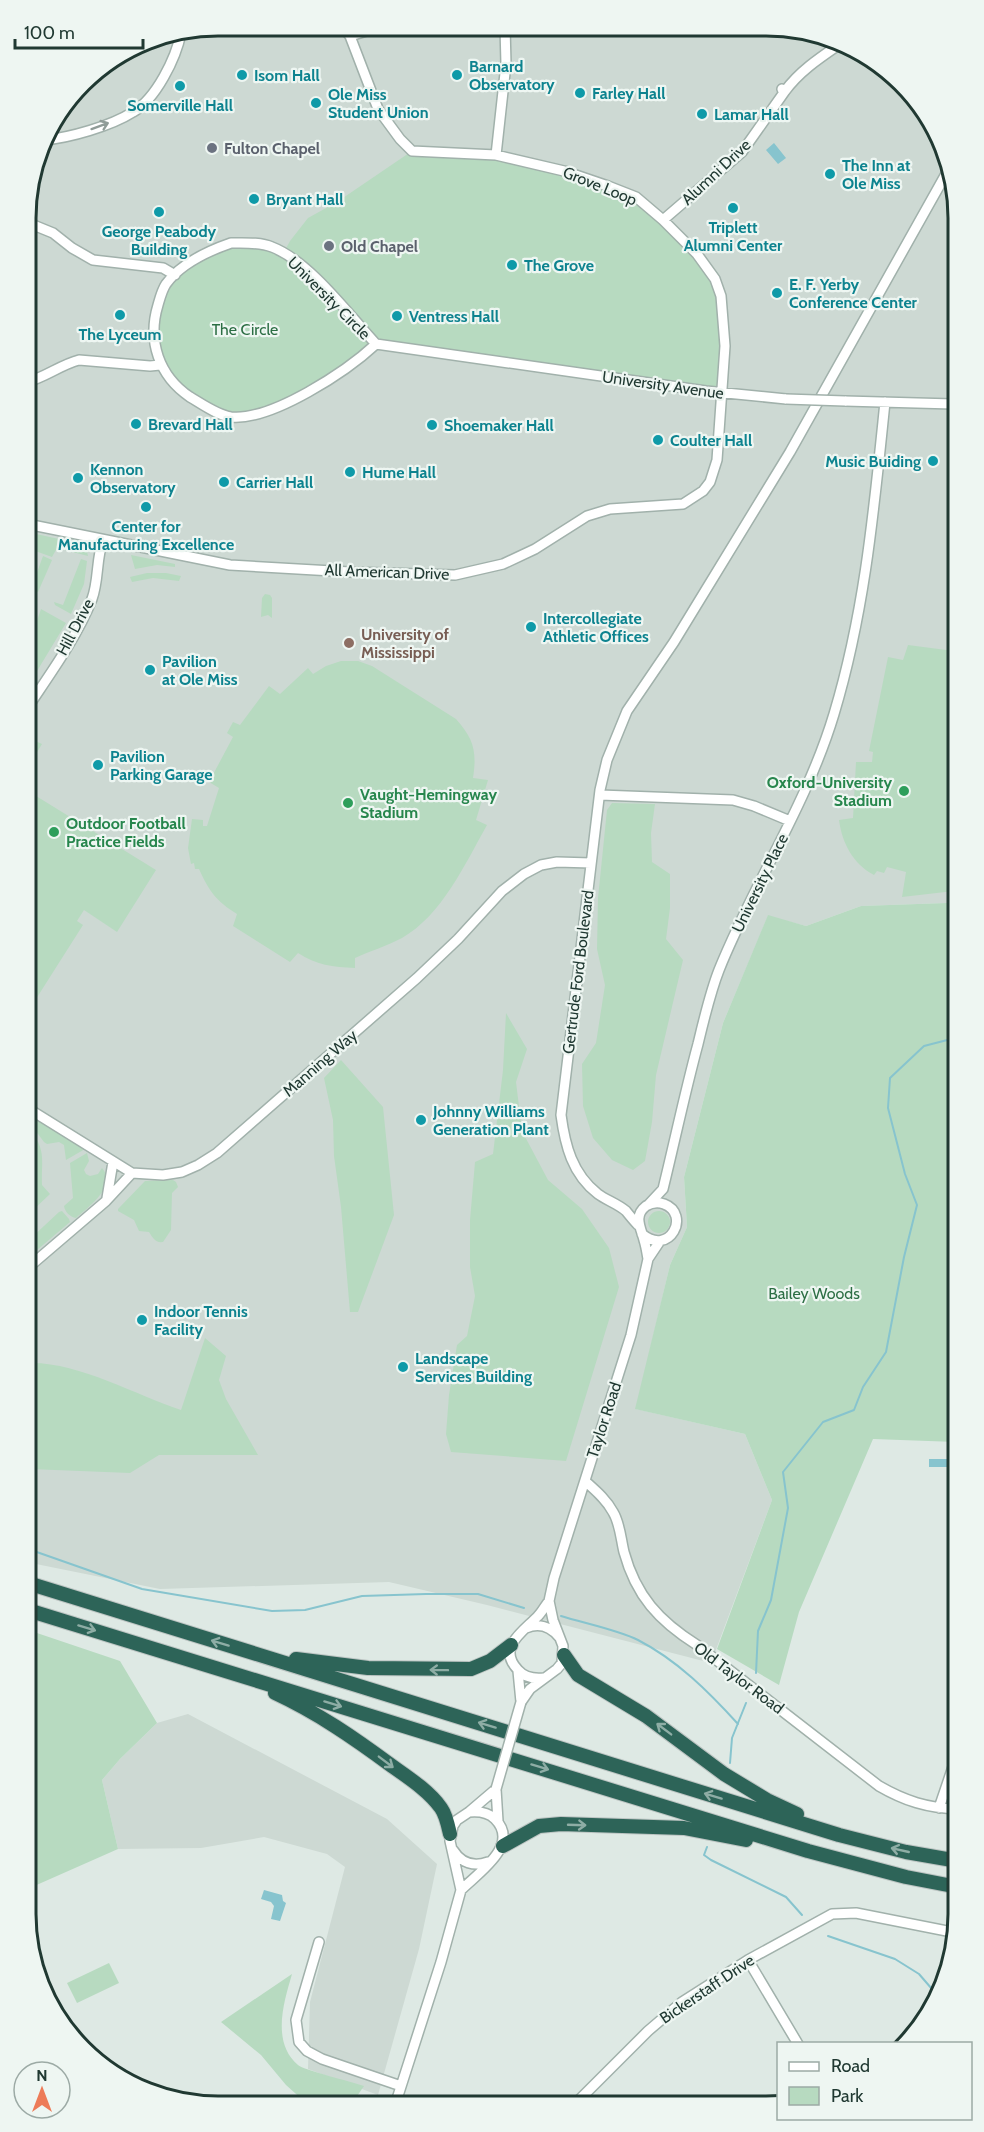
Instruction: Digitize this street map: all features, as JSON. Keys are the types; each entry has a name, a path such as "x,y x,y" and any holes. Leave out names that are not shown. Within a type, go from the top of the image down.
{"highway":[{"path":"36,1586 839,1835 906,1852 948,1859"},
{"path":"36,1613 808,1851 906,1877 948,1885"},
{"path":"249,1652 368,1668 452,1670 471,1669 490,1661 511,1645"},
{"path":"564,1655 578,1675 646,1716 724,1774 767,1800 839,1835"},
{"path":"227,1671 304,1707 345,1731 429,1795 441,1809 450,1834"},
{"path":"503,1846 539,1826 561,1824 684,1828 808,1851"}],"street":[{"name":"Grove Loop","path":"350,36 378,109 411,151 496,155 564,171 636,197 663,220 697,254 715,279 720,296 725,346 723,393"},
{"path":"496,155 506,64 505,36"},
{"path":"55,139 64,138 134,112 154,92 172,61 179,41"},
{"name":"Alumni Drive","path":"663,220 742,152 784,90 820,57 832,49"},
{"name":"Gertrude Ford Boulevard","path":"640,1230 626,1212 597,1193 582,1177 568,1154 561,1115 591,863 607,760 627,711 674,642 790,452 943,179"},
{"path":"36,226 53,233 72,248 93,260 163,268 175,275"},
{"name":"University Circle","path":"231,243 250,243 271,246 290,256 376,344 360,359 285,404 263,414 230,417 205,407 181,390 166,374 160,365 154,338 155,314 166,285 175,275 209,251 231,243"},
{"name":"University Avenue","path":"376,344 723,393 786,399 948,404"},
{"path":"36,380 79,360 160,365"},
{"name":"All American Drive","path":"36,526 230,565 429,575 468,573 502,564 535,549 587,516 610,509 684,504 703,491 710,482 717,460 723,393"},
{"name":"University Place","path":"645,1208 663,1189 695,1052 718,973 790,821 833,717 860,614 869,554 885,402"},
{"name":"Hill Drive","path":"36,694 63,652 92,598 99,550 103,540"},
{"path":"600,795 733,800 790,821"},
{"name":"Manning Way","path":"36,1113 132,1173 164,1175 182,1172 198,1165 217,1153 417,978 458,939 502,891 518,878 541,865 557,862 591,863"},
{"path":"106,1201 112,1162"},
{"path":"36,1261 106,1201 132,1173"},
{"path":"640,1230 653,1241 660,1241 671,1236 677,1220 663,1189"},
{"path":"626,1212 661,1203 672,1209"},
{"path":"645,1208 640,1230 648,1259"},
{"name":"Taylor Road","path":"549,1601 554,1578 631,1335 648,1259 660,1241"},
{"name":"Old Taylor Road","path":"585,1480 606,1501 615,1514 627,1562 639,1589 666,1624 697,1645 879,1786 903,1799 939,1809 948,1809"},
{"path":"521,1702 518,1671 510,1654 511,1645 518,1633 537,1617 549,1601"},
{"path":"461,1890 489,1861 496,1857 503,1846 504,1835 498,1821 496,1789 521,1702 530,1689 557,1669 564,1655 549,1601"},
{"path":"524,1629 531,1626 548,1628 560,1638"},
{"path":"518,1671 530,1678 544,1678"},
{"path":"939,1809 948,1782"},
{"path":"398,2096 441,1962 461,1890 450,1834 457,1820 496,1789"},
{"path":"469,1812 485,1812 498,1821"},
{"path":"452,1848 464,1861 472,1864 489,1861"},
{"name":"Bickerstaff Drive","path":"583,2096 645,2033 674,2009 748,1960 832,1914 856,1913 947,1931"},
{"path":"319,1942 296,2020 299,2042 307,2051 322,2059 401,2086"},
{"path":"748,1960 797,2042"}],"shaded area":[{"path":"206,36 778,36 813,42 835,50 857,60 877,74 895,89 910,107 924,127 934,149 942,171 946,195 948,218 948,902 861,906 806,926 768,916 723,1023 684,1177 687,1227 670,1265 636,1409 745,1434 772,1500 711,1663 389,1582 160,1589 36,1564 36,206 42,171 50,149 74,107 107,74 127,60 149,50 171,42"},
{"path":"188,1714 387,1819 437,1864 419,1949 378,2095 308,2069 310,2002 345,1867 327,1854 264,1837 201,1848 118,1849 102,1780 157,1723"}],"green space":[{"name":"The Grove","path":"412,151 475,153 536,163 636,197 697,254 721,296 723,393 376,344 285,404 230,417 205,407 160,365 155,314 175,275 231,243 284,252 308,218 337,202"},
{"path":"36,534 82,544 86,546 88,556 57,548 52,557 36,551"},
{"path":"131,555 175,564 175,567 157,565 135,569"},
{"path":"43,556 52,560 38,592 36,591 36,575"},
{"path":"81,559 87,561 84,584 71,614 55,605 54,602 63,605"},
{"path":"147,573 181,576 179,581 153,578 132,582 130,577"},
{"path":"265,594 272,598 272,618 268,615 261,617 262,598"},
{"path":"41,609 66,623 36,673 36,624"},
{"name":"Oxford-University Stadium","path":"908,645 948,650 948,892 902,897 906,872 887,867 884,873 877,871 874,875 860,865 846,845 839,820 853,818 856,762 872,762 873,752 869,751 888,657 903,660"},
{"name":"Vaught-Hemingway Stadium","path":"341,661 358,661 372,666 456,719 467,733 473,746 475,761 473,778 488,780 476,820 487,825 451,888 429,916 416,928 396,941 355,958 355,968 325,965 298,953 290,962 233,926 237,914 214,895 199,869 195,869 194,863 191,864 188,848 192,819 203,820 203,826 207,826 219,788 209,782 233,737 227,733 233,722 240,725 269,686 280,694 308,668 313,674"},
{"path":"36,741 42,744 36,754"},
{"path":"36,796 156,870 117,932 84,910 77,921 83,925 36,999"},
{"path":"612,803 655,804 651,833 652,862 670,874 670,908 666,939 683,960 656,1075 652,1122 645,1161 633,1170 612,1160 593,1138 583,1106 582,1064 596,1043 605,985 597,949 598,898 607,810"},
{"name":"Bailey Woods","path":"948,902 948,1442 873,1439 799,1612 779,1685 717,1649 772,1500 745,1434 635,1409 670,1265 687,1227 684,1177 723,1023 768,915 806,926 861,906"},
{"path":"506,1013 527,1049 516,1082 522,1131 548,1180 582,1209 609,1248 619,1287 566,1461 451,1452 446,1434 449,1395 457,1345 467,1336 475,1296 470,1267 470,1220 475,1162 493,1154 503,1070"},
{"path":"341,1060 383,1107 394,1215 358,1312 350,1312 334,1156 333,1120 324,1078"},
{"path":"36,1117 85,1149 66,1160 64,1145 59,1142 47,1144 36,1131"},
{"path":"36,1138 41,1149 42,1185 50,1194 36,1207"},
{"path":"87,1153 89,1161 84,1170 86,1174 90,1176 98,1174 102,1168 106,1175 106,1182 100,1196 76,1218 68,1214 64,1206 73,1198 70,1163"},
{"path":"173,1180 178,1187 172,1193 171,1230 163,1242 158,1242 149,1232 139,1231 134,1220 118,1209 145,1181"},
{"path":"62,1211 70,1222 36,1251 36,1233"},
{"path":"659,1211 667,1214 670,1222 667,1230 659,1233 651,1230 648,1222 651,1214"},
{"path":"205,1338 226,1356 219,1380 226,1399 258,1455 159,1455 130,1473 36,1469 36,1363 87,1373 181,1410"},
{"path":"36,1633 120,1661 157,1723 102,1780 118,1849 36,1885"},
{"path":"109,1963 119,1983 77,2003 67,1983"},
{"path":"292,1974 282,2021 282,2033 290,2056 302,2067 364,2086 357,2096 298,2096 261,2055 221,2022"}],"water":[{"path":"774,143 786,158 778,164 766,150"},
{"path":"929,1459 948,1459 948,1467 929,1467"},
{"path":"264,1890 282,1895 286,1903 280,1921 271,1919 274,1906 271,1902 261,1899"}],"waterway":[{"path":"756,1673 758,1631 771,1600 788,1508 783,1472 823,1422 854,1410 863,1387 886,1352 904,1257 917,1205 905,1174 888,1108 890,1078 924,1046 948,1040"},
{"path":"36,1552 142,1589 272,1611 305,1610 362,1596 426,1594 478,1594 524,1608"},
{"path":"561,1616 621,1633 652,1648 692,1678 738,1724"},
{"path":"730,1763 732,1738 746,1703"},
{"path":"707,1847 704,1855 786,1897 802,1915"},
{"path":"828,1936 895,1959 919,1974 932,1988"}],"place":[{"name":"Isom Hall","path":"242,75"},
{"name":"Barnard Observatory","path":"457,75"},
{"name":"Somerville Hall","path":"180,86"},
{"name":"Farley Hall","path":"580,93"},
{"name":"Ole Miss Student Union","path":"316,103"},
{"name":"Lamar Hall","path":"702,114"},
{"name":"Fulton Chapel","path":"212,148"},
{"name":"The Inn at Ole Miss","path":"830,174"},
{"name":"Bryant Hall","path":"254,199"},
{"name":"Triplett Alumni Center","path":"733,208"},
{"name":"George Peabody Building","path":"159,212"},
{"name":"Old Chapel","path":"329,246"},
{"name":"The Grove","path":"512,265"},
{"name":"E. F. Yerby Conference Center","path":"777,293"},
{"name":"The Lyceum","path":"120,315"},
{"name":"Ventress Hall","path":"397,316"},
{"name":"Brevard Hall","path":"136,424"},
{"name":"Shoemaker Hall","path":"432,425"},
{"name":"Coulter Hall","path":"658,440"},
{"name":"Music Buiding","path":"933,461"},
{"name":"Hume Hall","path":"350,472"},
{"name":"Kennon Observatory","path":"78,478"},
{"name":"Carrier Hall","path":"224,482"},
{"name":"Center for Manufacturing Excellence","path":"146,507"},
{"name":"Intercollegiate Athletic Offices","path":"531,627"},
{"name":"University of Mississippi","path":"349,643"},
{"name":"Pavilion at Ole Miss","path":"150,670"},
{"name":"Pavilion Parking Garage","path":"98,765"},
{"name":"Oxford-University Stadium","path":"904,791"},
{"name":"Vaught-Hemingway Stadium","path":"348,803"},
{"name":"Outdoor Football Practice Fields","path":"54,832"},
{"name":"Johnny Williams Generation Plant","path":"421,1120"},
{"name":"Indoor Tennis Facility","path":"142,1320"},
{"name":"Landscape Services Building","path":"403,1367"}],"park label":[{"name":"The Circle","path":"245,329"}]}
